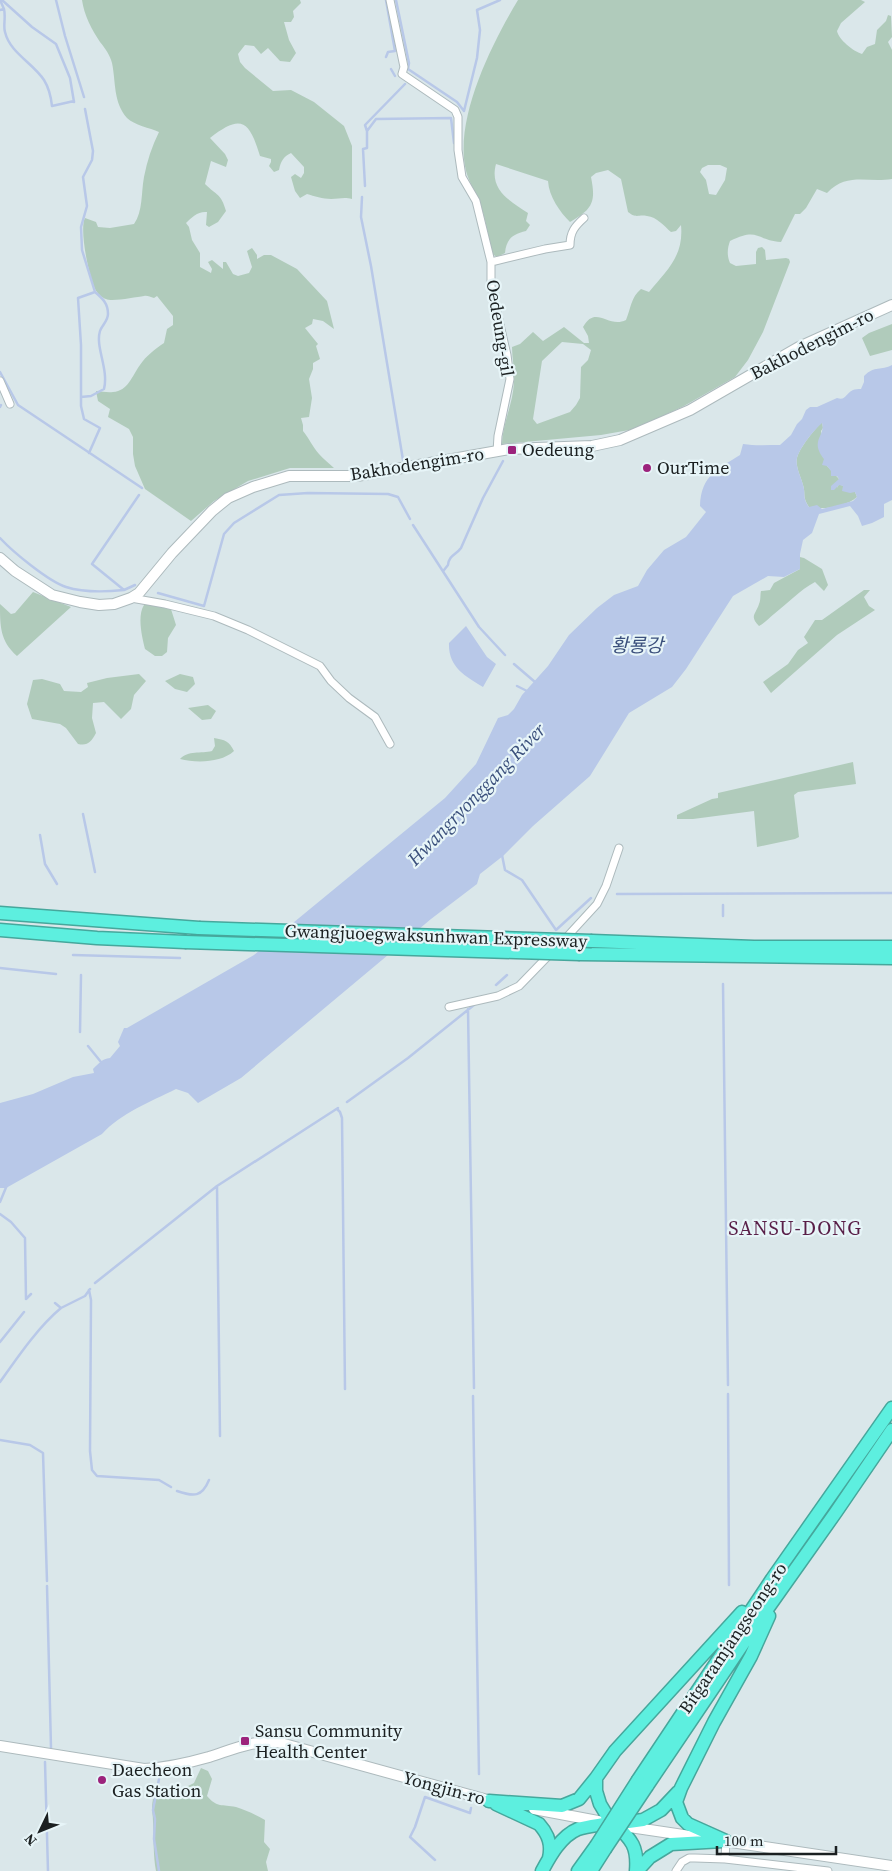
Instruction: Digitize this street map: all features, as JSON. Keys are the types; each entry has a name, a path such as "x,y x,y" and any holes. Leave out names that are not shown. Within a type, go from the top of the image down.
{"highway":[{"name":"Gwangjuoegwaksunhwan Expressway","path":"0,913 199,928 592,941 834,957 873,952"},
{"name":"Gwangjuoegwaksunhwan Expressway","path":"0,930 98,938 184,942 580,954 873,952"},
{"path":"873,952 892,947"},
{"path":"873,952 892,958"},
{"name":"Bitgaramjangseong-ro","path":"591,1871 601,1847 772,1578 892,1408"},
{"name":"Bitgaramjangseong-ro","path":"642,1783 780,1592 892,1430"},
{"path":"487,1800 562,1806 579,1799 615,1751 772,1578"},
{"path":"726,1841 688,1824 682,1818 676,1802 681,1788 750,1656 780,1592"},
{"path":"596,1778 598,1798 613,1824 630,1838 634,1847 637,1858 636,1871"},
{"path":"542,1871 560,1844 578,1829 643,1820 661,1810 681,1788"},
{"path":"487,1800 539,1824 550,1841 552,1848 549,1858"},
{"path":"636,1871 650,1857 671,1844 726,1841"},
{"name":"Bitgaramjangseong-ro","path":"578,1871 601,1847"}],"street":[{"name":"Oedeung-gil","path":"390,0 404,68 402,74 454,110 458,117 458,150 462,178 476,201 491,262 491,286 510,379 498,436 497,452"},
{"name":"Oedeung-gil","path":"491,262 570,245 570,238 574,228 584,218"},
{"name":"Bakhodengim-ro","path":"0,558 15,571 52,594 80,602 114,604 140,593 172,553 212,511 228,498 253,487 289,476 357,476 509,449 592,446 620,440 700,405 799,346 892,305"},
{"path":"0,381 10,404"},
{"path":"131,598 214,616 248,630 320,666 331,681 348,698 375,717 390,744"},
{"path":"449,1007 498,996 519,986 597,904 606,886 619,848"},
{"name":"Yongjin-ro","path":"0,1746 144,1769 161,1768 184,1763 252,1743 277,1742 487,1800 613,1824 892,1866"},
{"path":"725,1859 726,1841"},
{"path":"676,1871 682,1862 689,1858 725,1859 828,1871"}],"green space":[{"path":"82,0 300,0 301,3 293,11 294,17 291,22 284,22 289,40 296,53 290,62 280,61 268,48 261,54 254,46 245,45 238,54 240,62 273,91 291,90 314,102 344,126 352,146 352,199 328,199 307,194 300,198 295,191 291,177 295,174 301,178 304,173 304,167 291,153 283,160 279,170 274,172 269,166 271,159 260,156 248,128 237,124 229,126 210,138 228,160 226,167 211,161 205,184 220,198 226,211 218,222 209,227 206,225 207,212 198,213 186,223 192,240 200,253 200,267 211,273 212,269 208,262 212,260 223,269 223,262 226,262 233,274 238,276 249,273 252,267 247,251 252,248 257,255 257,259 264,255 271,255 297,269 327,301 334,329 323,321 313,319 312,324 305,328 318,344 316,346 320,359 313,363 309,379 312,398 309,417 301,418 303,431 319,454 334,468 290,468 248,481 214,501 191,521 145,489 135,466 133,437 129,429 108,417 110,409 98,401 96,391 111,392 122,389 145,359 164,343 167,329 173,325 173,316 157,296 154,298 145,296 113,300 104,298 96,291 90,274 83,232 85,218 96,222 98,227 110,228 134,224 140,208 147,165 159,132 134,123 122,112 117,99 111,60 89,22"},
{"path":"518,0 861,0 865,2 841,23 837,31 840,38 847,45 862,54 867,47 875,44 877,30 886,21 888,15 891,16 892,37 888,42 892,50 892,179 850,180 827,193 817,189 806,208 800,214 795,214 781,242 752,235 730,241 728,258 730,263 736,266 756,264 756,252 758,248 762,247 765,250 766,260 789,259 790,262 763,332 748,360 735,377 684,406 635,429 601,435 502,444 513,390 512,347 520,344 533,332 543,341 564,327 584,343 589,343 588,336 583,327 588,320 598,317 614,322 626,320 633,299 638,292 641,289 649,292 673,262 680,245 681,236 681,225 676,231 671,232 654,218 636,216 628,212 621,179 608,170 596,173 591,177 593,199 591,204 584,213 570,222 562,214 550,193 548,181 496,164 495,173 498,188 508,199 528,213 526,221 530,225 526,231 511,238 505,253 497,257 492,254 481,207 466,171 464,146 466,125 478,80","holes":["708,165 720,165 727,168 725,180 716,195 709,194 706,180 700,172 702,168","562,342 583,344 591,350 588,360 581,367 580,398 570,412 537,424 533,419 542,361"]},
{"path":"892,324 892,350 870,356 862,338 869,333"},
{"path":"822,422 824,459 827,466 839,479 837,488 839,484 855,492 857,497 840,505 828,508 815,508 809,507 806,500 797,468 797,458 804,444"},
{"path":"800,557 822,569 828,585 824,591 815,582 759,626 754,620 754,615 760,602 761,591 770,590 774,583 800,569"},
{"path":"864,590 870,590 864,597 869,606 875,610 837,635 771,693 763,682 788,664 798,650 808,643 804,637 815,620 822,620"},
{"path":"33,592 71,607 17,656 7,645 2,633 0,604 11,614 15,613"},
{"path":"144,605 170,606 176,625 168,638 167,652 162,656 155,656 145,649 143,639 140,621 142,610"},
{"path":"139,674 146,681 134,695 131,709 121,719 104,702 93,703 92,718 96,733 87,744 78,744 66,728 60,724 32,719 27,704 33,680 42,679 60,684 64,691 81,692 88,687 87,683 107,678"},
{"path":"180,674 193,677 195,684 187,692 175,689 165,681"},
{"path":"208,705 216,711 211,719 202,720 188,708"},
{"path":"214,738 226,742 234,751 215,760 193,761 180,759 191,753 212,751 215,746"},
{"path":"853,762 856,784 798,792 794,795 799,837 795,839 757,847 754,811 693,819 677,819 677,815 718,798 718,793"},
{"path":"201,1768 208,1771 212,1779 207,1796 211,1800 220,1805 236,1807 255,1814 265,1820 264,1842 270,1849 266,1862 268,1871 156,1871 153,1799 194,1783"}],"water":[{"name":"황룡강","path":"892,365 892,500 884,504 884,517 862,526 858,516 850,506 819,514 812,533 803,540 800,554 800,569 784,577 768,576 733,596 686,669 672,687 629,713 590,776 533,826 503,856 480,874 477,884 431,919 241,1078 198,1103 188,1093 176,1089 127,1114 102,1134 6,1188 0,1188 0,1103 33,1094 73,1077 94,1073 93,1069 103,1060 110,1058 120,1046 118,1042 124,1028 254,955 445,798 476,764 498,718 508,715 514,709 522,695 548,666 569,635 597,608 614,595 638,586 647,570 664,550 686,537 706,512 700,506 701,495 707,480 712,474 740,455 743,444 780,445 791,435 806,410 810,407 817,407 837,398 844,398 853,390 861,389 864,376 868,373 875,369","holes":["822,423 823,428 818,443 820,453 824,459 822,465 827,466 831,471 831,476 837,476 839,479 831,486 831,490 834,490 839,485 843,486 842,491 855,492 857,497 853,501 822,509 817,505 809,507 807,504 797,468 797,458 808,439"]},
{"path":"466,626 487,657 496,664 483,687 459,670 449,651 449,643"}],"waterway":[{"path":"0,0 4,9 0,10"},
{"path":"2,0 32,27 56,44 70,78 74,102"},
{"path":"56,0 84,97"},
{"path":"386,0 395,51 388,52 386,57"},
{"path":"396,0 409,63 408,69 457,102 464,111 477,58 480,30 477,10 500,0"},
{"path":"4,9 4,30 8,39 17,52 44,80 50,93 52,106 74,101"},
{"path":"391,69 395,76"},
{"path":"367,131 365,125 405,84"},
{"path":"85,109 93,151 92,160 83,177 87,206 81,227 82,250 95,292 78,298 81,345 81,406 84,419 100,428 89,453"},
{"path":"365,186 363,149 367,148 367,131 376,119 451,118 454,143"},
{"path":"362,197 361,217 371,266 403,460"},
{"path":"81,397 91,396 104,389 105,374 99,337 100,331 107,319 108,310 104,301 95,292"},
{"path":"0,372 18,405 142,488"},
{"path":"444,570 451,557 461,548 483,498 503,461"},
{"path":"158,593 204,606 224,534 234,523 279,495 308,493 388,494 398,497 410,519"},
{"path":"135,585 124,590 92,564 139,495"},
{"path":"413,525 479,627 505,655"},
{"path":"0,538 31,566 66,587 95,592 124,590"},
{"path":"514,664 535,682"},
{"path":"517,686 529,692"},
{"path":"83,814 95,872"},
{"path":"40,835 45,864 57,884"},
{"path":"502,855 505,870 522,880 556,930 591,898"},
{"path":"617,894 892,893"},
{"path":"723,905 723,916"},
{"path":"73,955 180,958"},
{"path":"0,968 56,974"},
{"path":"80,1032 81,975"},
{"path":"496,985 507,975"},
{"path":"723,984 728,1385"},
{"path":"347,1102 408,1058 474,1005"},
{"path":"468,1009 474,1388"},
{"path":"88,1046 101,1062"},
{"path":"95,1283 217,1186 338,1108"},
{"path":"337,1109 342,1118 345,1389"},
{"path":"0,1202 7,1185"},
{"path":"217,1186 220,1436"},
{"path":"0,1214 11,1222 25,1238 26,1299"},
{"path":"55,1303 61,1308 85,1296 90,1289"},
{"path":"89,1290 91,1300 90,1451 92,1470 97,1476 159,1480 171,1487"},
{"path":"26,1299 31,1294"},
{"path":"0,1382 36,1333 61,1308"},
{"path":"0,1342 24,1312"},
{"path":"728,1394 729,1585"},
{"path":"473,1396 479,1774"},
{"path":"0,1440 30,1445 43,1453 47,1581"},
{"path":"177,1491 193,1495 200,1493 209,1480"},
{"path":"47,1586 51,1748"},
{"path":"45,1762 48,1871"},
{"path":"159,1779 153,1810 155,1819 154,1839 159,1871"},
{"path":"435,1860 410,1837 425,1797 470,1813 471,1808"}],"place":[{"name":"Oedeung","path":"512,450"},
{"name":"OurTime","path":"647,468"},
{"name":"Sansu Community Health Center","path":"245,1741"},
{"name":"Daecheon Gas Station","path":"102,1780"}],"district":[{"name":"SANSU-DONG","path":"795,1228"}],"water label":[{"name":"Hwangryonggang River","path":"476,794"}]}
